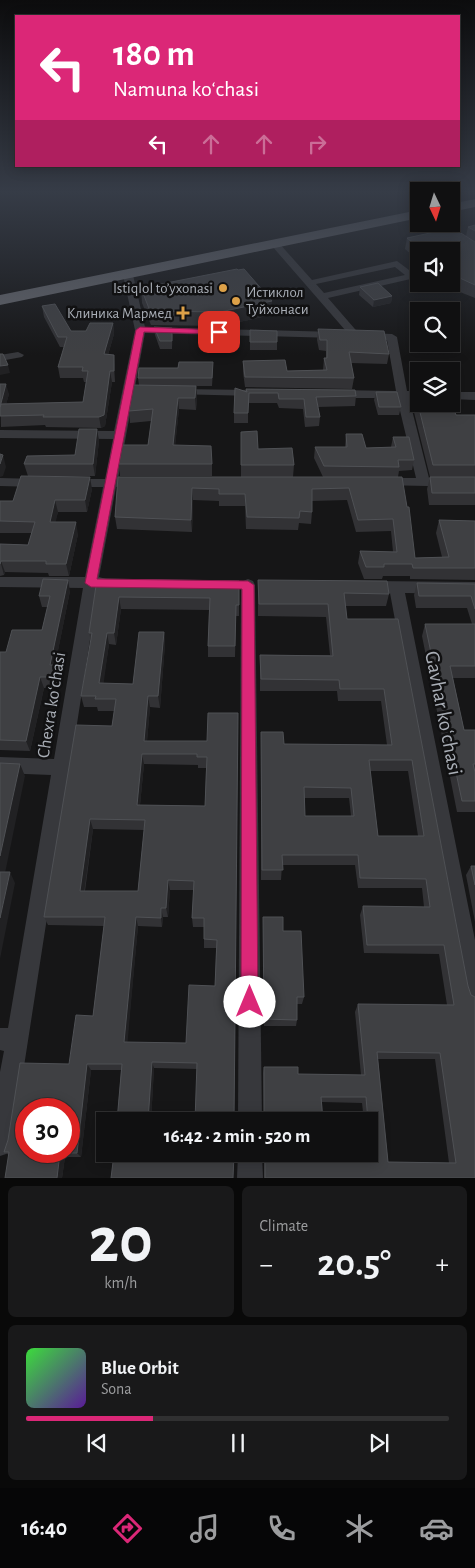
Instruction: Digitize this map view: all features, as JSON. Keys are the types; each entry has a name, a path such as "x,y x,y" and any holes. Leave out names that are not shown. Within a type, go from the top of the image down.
{"highway":[{"path":"0,291 232,245"},
{"path":"0,300 270,245"}],"street":[{"path":"276,245 356,336"},
{"path":"309,283 397,264 412,276 321,297"},
{"name":"Chexra koʻchasi","path":"0,1144 9,1040 61,767 91,583 110,483 120,436 133,391 140,330 128,275"},
{"path":"140,330 392,338 402,394 423,482"},
{"path":"0,358 18,355"},
{"path":"167,392 265,393"},
{"path":"324,394 410,394"},
{"path":"460,396 475,396"},
{"path":"0,434 120,436"},
{"path":"0,482 130,483"},
{"path":"374,482 475,483"},
{"path":"0,582 118,583"},
{"path":"250,1112 239,585 268,585"},
{"path":"357,586 475,588"},
{"name":"Gavhar koʻchasi","path":"396,587 475,994"},
{"path":"0,765 61,767"},
{"path":"250,1162 250,1178"}],"building":[{"path":"460,245 475,245 475,285 460,278"},
{"path":"244,269 272,301 220,312 150,311 141,288"},
{"path":"378,283 392,296 374,300 360,287"},
{"path":"55,304 71,331 86,331 90,323 113,323 104,354 114,355 114,371 110,371 104,415 99,417 0,416 1,404 83,402 88,371 82,371 83,367 58,367 67,337 58,337 42,306"},
{"path":"154,327 172,328 172,341 160,341"},
{"path":"318,329 384,331 389,354 349,352 354,378 245,377 243,361 285,360 287,371 327,370 324,358 327,358 327,340 320,340"},
{"path":"250,330 277,331 277,342 250,342"},
{"path":"0,354 3,354 8,365 0,366"},
{"path":"179,362 213,362 212,378 138,378 139,368 178,368"},
{"path":"0,384 6,384 0,407"},
{"path":"133,385 196,386 195,398 178,398 173,445 211,446 212,464 119,464 122,445 148,445 153,409 129,411"},
{"path":"235,388 247,392 246,389 355,390 356,396 316,397 320,417 306,417 304,399 279,399 278,393 249,393 248,413 234,413"},
{"path":"376,392 397,392 401,407 379,407"},
{"path":"420,412 455,412 456,415 475,415 475,465 433,465"},
{"path":"79,429 97,429 93,464 24,464 27,456 75,455"},
{"path":"257,431 258,449 292,448 294,465 241,465 241,432"},
{"path":"346,434 362,434 366,448 396,447 393,437 409,437 414,460 398,460 399,467 324,466 315,447 347,447"},
{"path":"21,476 90,477 85,500 55,500 50,522 76,522 66,564 46,564 46,561 1,561 0,564 0,544 28,545 35,522 0,521 0,501 13,501"},
{"path":"118,477 402,477 407,507 409,507 415,558 449,557 439,520 475,521 475,568 413,568 412,564 384,564 384,567 366,567 360,551 397,552 393,519 358,520 349,488 312,489 312,512 300,511 299,518 247,517 245,494 219,494 219,489 192,488 191,520 115,517"},
{"path":"430,477 475,477 475,493 432,493"},
{"path":"43,579 68,580 50,665 60,665 57,677 40,677 26,741 0,740 0,652 6,652 12,630 42,630 50,596 39,596"},
{"path":"97,579 239,581 239,605 236,605 235,646 208,646 210,598 119,597 114,633 107,633 99,683 133,684 139,632 164,632 158,696 148,696 144,741 207,741 208,713 238,713 234,1112 195,1112 197,1063 152,1062 149,1112 118,1112 122,1064 87,1064 80,1126 80,1098 15,1098 15,1163 59,1163 57,1178 5,1178 9,1152 4,1152 8,1140 20,1063 69,1064 76,1015 93,1016 105,917 44,917 76,725 112,726 116,699 95,699 96,696 81,696 92,633 89,633","holes":["142,754 197,754 197,757 207,757 205,806 137,805","90,819 145,820 138,891 80,891","168,880 194,881 192,918 204,918 204,939 217,940 215,986 189,985 186,1043 124,1042 136,917 161,918 161,908 166,908"]},
{"path":"258,580 387,581 389,594 344,593 347,619 398,619 468,986 471,995 475,997 475,1178 265,1178 265,1162 378,1162 378,1112 367,1112 366,1097 321,1097 322,1112 264,1112 264,1067 298,1067 298,1074 365,1075 358,1004 454,1005 444,945 367,945 363,906 430,907 426,879 360,878 358,855 282,855 283,870 262,870 261,732 283,732 284,744 392,745 384,689 340,689 339,680 261,679 260,655 333,656 328,604 259,604","holes":["369,760 412,760 424,836 378,836","304,787 351,788 354,816 305,816","377,1052 440,1053 456,1163 388,1162"]},
{"path":"417,583 475,584 475,609 471,596 419,596"},
{"path":"425,624 475,624 475,666 450,666 464,730 475,730 475,764 473,764 475,772 475,801 462,801"},
{"path":"0,763 20,764 0,856"},
{"path":"471,866 475,866 475,885"},
{"path":"0,872 10,872 0,918"},
{"path":"263,917 283,917 283,931 301,931 304,997 297,997 297,1020 264,1019"},
{"path":"113,1162 234,1162 233,1178 111,1178"}],"place":[{"name":"Istiqlol to’yxonasi","path":"223,288"},
{"name":"Истиклол Туйхонаси","path":"236,301"},
{"name":"Клиника Мармед","path":"183,313"}],"route":[{"path":"219,332 140,330 91,583 248,585 250,1002"}]}
